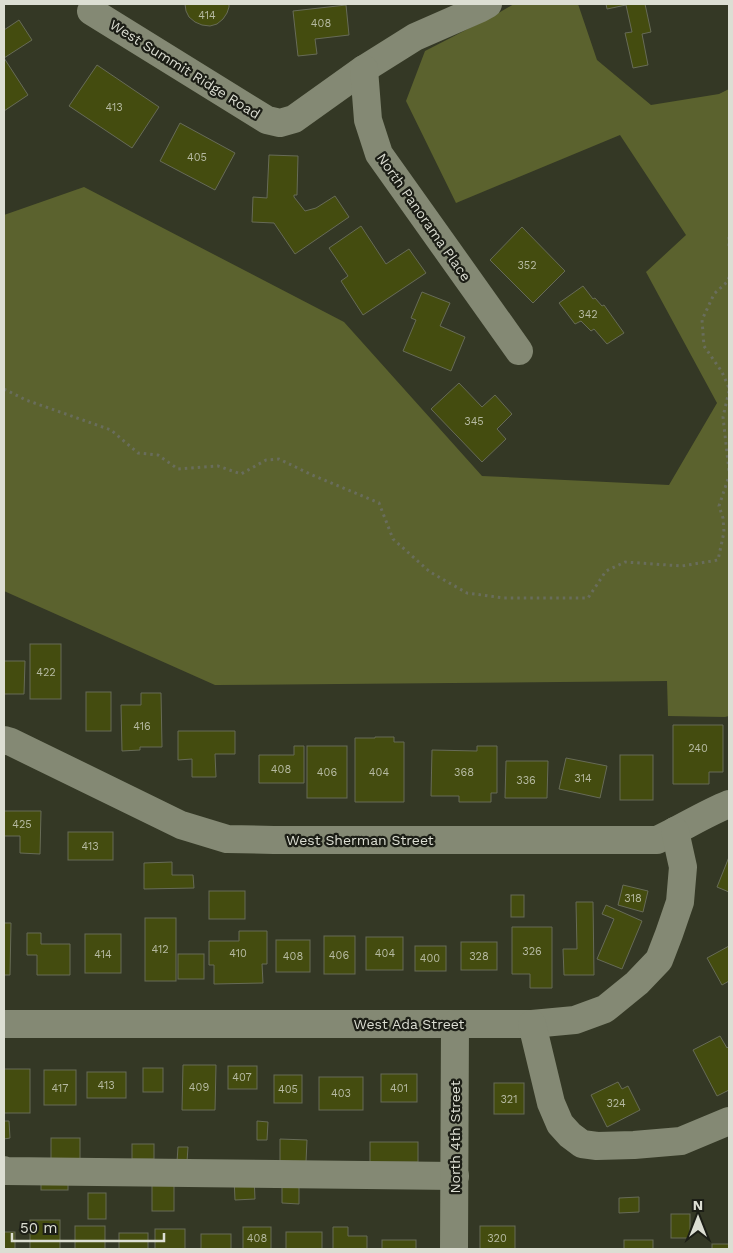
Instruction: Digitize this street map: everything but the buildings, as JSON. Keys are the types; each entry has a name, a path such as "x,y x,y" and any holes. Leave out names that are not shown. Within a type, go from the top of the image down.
{"street":[{"name":"West Summit Ridge Road","path":"91,11 267,120 280,123 294,118 364,69 416,37 488,4"},
{"name":"North Panorama Place","path":"364,69 368,120 379,154 519,351"},
{"name":"West Sherman Street","path":"4,740 181,825 227,839 657,840 729,804"},
{"name":"West Ada Street","path":"4,1024 532,1024 575,1020 606,1009 637,983 659,960 680,902 683,867 675,832"},
{"name":"North 4th Street","path":"454,1249 455,1024"},
{"path":"532,1024 551,1103 560,1124 582,1144 597,1146 634,1145 681,1140 729,1121"},
{"path":"4,1170 6,1172 455,1176"}],"path":[{"path":"729,237 729,248"},
{"path":"729,277 728,281 714,294 702,320 704,346 722,372 729,389 723,418 729,471"},
{"path":"4,388 26,400 110,430 138,453 158,455 178,469 218,466 241,474 266,460 279,459 379,503 392,539 430,572 467,592 504,598 588,598 606,571 626,562 682,566 718,560 724,532 723,518 719,506 729,476"}],"green space":[{"path":"514,4 578,4 597,60 651,105 719,94 729,89 729,716 668,716 667,681 215,685 4,591 4,215 84,187 344,322 482,476 669,485 717,403 646,272 686,235 620,135 456,203 406,101 425,51"}]}
